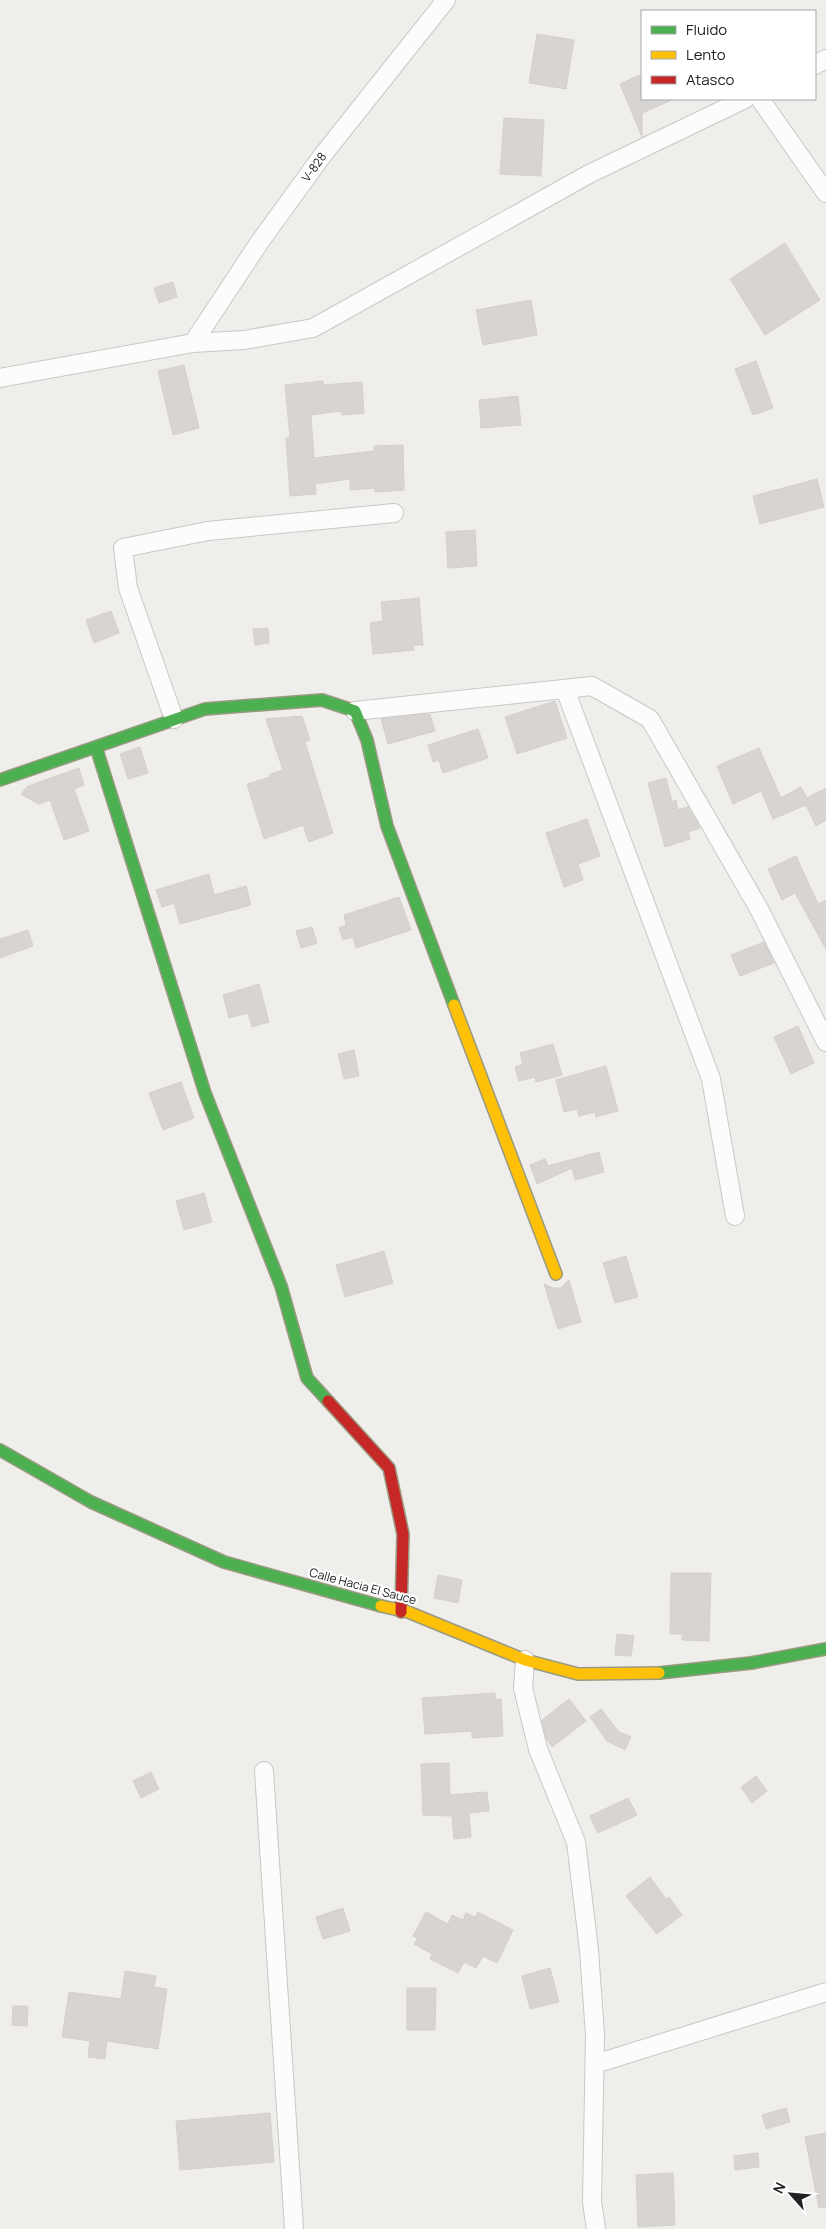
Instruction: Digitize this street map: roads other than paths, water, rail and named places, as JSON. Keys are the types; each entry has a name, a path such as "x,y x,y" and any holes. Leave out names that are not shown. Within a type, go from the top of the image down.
{"street":[{"name":"V-828","path":"193,343 259,243 322,156 446,0"},
{"path":"0,378 193,343 244,340 313,328 589,174 743,100"},
{"path":"761,100 826,193"},
{"path":"174,720 128,588 122,548 208,531 394,513"},
{"path":"0,780 204,709 322,700 355,711 592,686 650,719 759,908 826,1042"},
{"path":"566,688 711,1079 735,1216"},
{"path":"355,711 367,740 387,826 556,1274"},
{"path":"96,747 205,1092 281,1286 307,1378 389,1468 403,1534 401,1612"},
{"name":"Calle Hacia El Sauce","path":"0,1450 91,1502 224,1562 401,1612 408,1612 526,1660 578,1674 660,1673 751,1663 826,1649"},
{"path":"526,1660 524,1688 538,1749 576,1842 589,1950 595,2035 592,2202 596,2229"},
{"path":"264,1771 294,2229"},
{"path":"595,2064 826,1992"}]}
